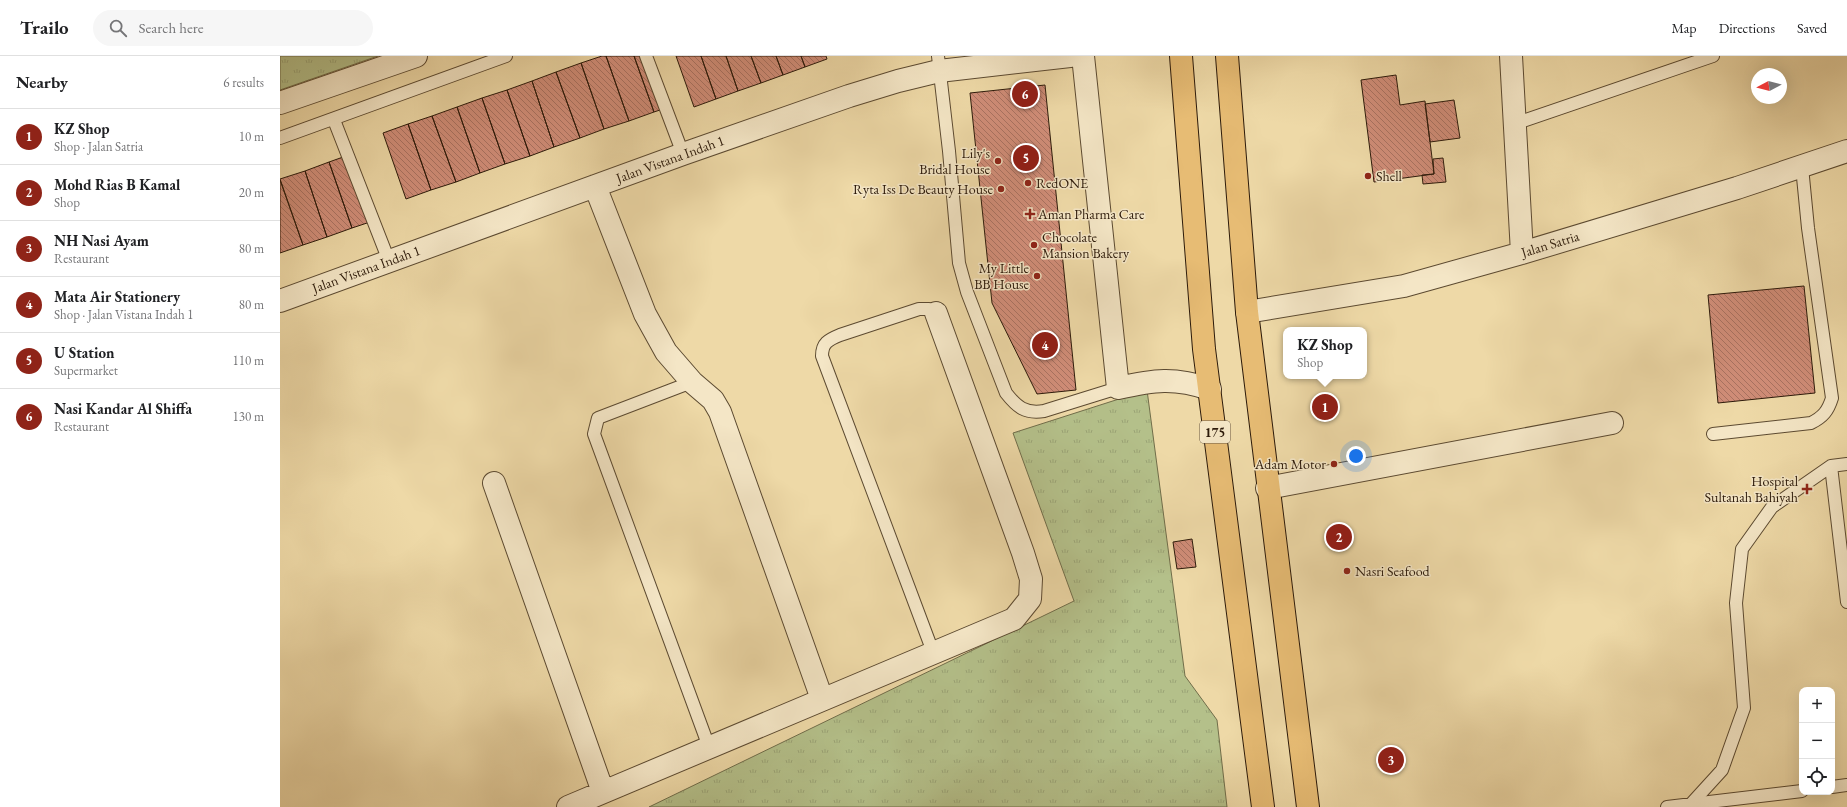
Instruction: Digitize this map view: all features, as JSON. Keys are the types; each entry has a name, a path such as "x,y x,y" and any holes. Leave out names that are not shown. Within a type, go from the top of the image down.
{"highway":[{"name":"175","path":"1181,56 1203,342 1263,807"},
{"path":"1227,56 1247,312 1308,807"}],"street":[{"path":"280,104 416,56"},
{"name":"Jalan Vistana Indah 1","path":"280,300 683,154 849,96 898,81 939,63 1070,56"},
{"path":"1083,56 1118,388 1150,380 1176,380 1210,389"},
{"path":"1511,56 1522,253"},
{"name":"Jalan Satria","path":"1247,312 1404,286 1522,253 1737,188 1847,151"},
{"path":"595,186 646,314 666,352 685,375 713,400 720,412 822,699"},
{"path":"568,807 932,652 1014,619 1030,599 1031,579 1023,553 936,313"},
{"path":"1268,488 1612,423"},
{"path":"494,483 603,792"}],"lane":[{"path":"280,138 334,120 506,56"},
{"path":"646,56 683,154"},
{"path":"1514,124 1713,56"},
{"path":"939,63 959,263 966,292 1006,393 1016,405 1032,413 1044,411 1118,388"},
{"path":"334,120 389,261"},
{"path":"1713,434 1811,423 1820,418 1828,410 1832,398 1808,228 1802,167"},
{"path":"932,652 822,356 822,348 827,341 840,335 919,309 930,309 936,313"},
{"path":"685,375 598,418 594,434 709,747"},
{"path":"1692,804 1722,770 1744,708 1736,603 1742,549 1772,507 1830,466 1847,464"},
{"path":"1830,466 1847,602"},
{"path":"1835,787 1847,785"},
{"path":"1667,807 1799,791"}],"green space":[{"path":"280,56 378,56 280,90"},
{"path":"1147,390 1185,676 1217,720 1227,807 649,807 1074,601 1013,433"}],"building":[{"path":"606,56 629,121 604,129 581,63"},
{"path":"606,56 634,56 654,112 629,121"},
{"path":"634,56 645,56 663,109 654,112"},
{"path":"676,56 701,56 716,99 694,107"},
{"path":"701,56 726,56 738,91 716,99"},
{"path":"726,56 751,56 761,83 738,91"},
{"path":"751,56 776,56 783,75 761,83"},
{"path":"776,56 801,56 805,67 783,75"},
{"path":"801,56 826,56 827,59 805,67"},
{"path":"581,63 604,129 580,138 556,72"},
{"path":"556,72 580,138 554,147 532,81"},
{"path":"1396,75 1400,105 1425,101 1434,174 1374,182 1361,80"},
{"path":"532,81 554,147 530,156 507,90"},
{"path":"1045,85 1076,390 1037,394 992,303 970,93"},
{"path":"507,90 530,156 505,164 482,98"},
{"path":"482,98 505,164 480,173 457,107"},
{"path":"1454,100 1460,138 1430,142 1425,104"},
{"path":"457,107 480,173 456,182 432,116"},
{"path":"432,116 456,182 431,190 408,124"},
{"path":"408,124 431,190 406,199 383,133"},
{"path":"346,156 370,222 352,228 329,162"},
{"path":"1443,158 1446,182 1423,184 1422,175 1434,174 1433,159"},
{"path":"329,162 352,228 327,237 305,171"},
{"path":"305,171 327,237 303,245 280,179"},
{"path":"280,180 303,245 280,253"},
{"path":"1804,286 1815,393 1718,403 1708,295"},
{"path":"1192,539 1196,567 1177,569 1173,542"}],"place":[{"name":"Nasi Kandar Al Shiffa","path":"1025,94"},
{"name":"U Station","path":"1026,158"},
{"name":"Lily's Bridal House","path":"998,161"},
{"name":"Shell","path":"1368,176"},
{"name":"RedONE","path":"1028,183"},
{"name":"Ryta Iss De Beauty House","path":"1001,189"},
{"name":"Aman Pharma Care","path":"1030,214"},
{"name":"Chocolate Mansion Bakery","path":"1034,245"},
{"name":"My Little BB House","path":"1037,276"},
{"name":"Mata Air Stationery","path":"1045,345"},
{"name":"KZ Shop","path":"1325,407"},
{"name":"Adam Motor","path":"1334,464"},
{"name":"Hospital Sultanah Bahiyah","path":"1807,489"},
{"name":"Mohd Rias B Kamal","path":"1339,537"},
{"name":"Nasri Seafood","path":"1347,571"},
{"name":"NH Nasi Ayam","path":"1391,760"}]}
